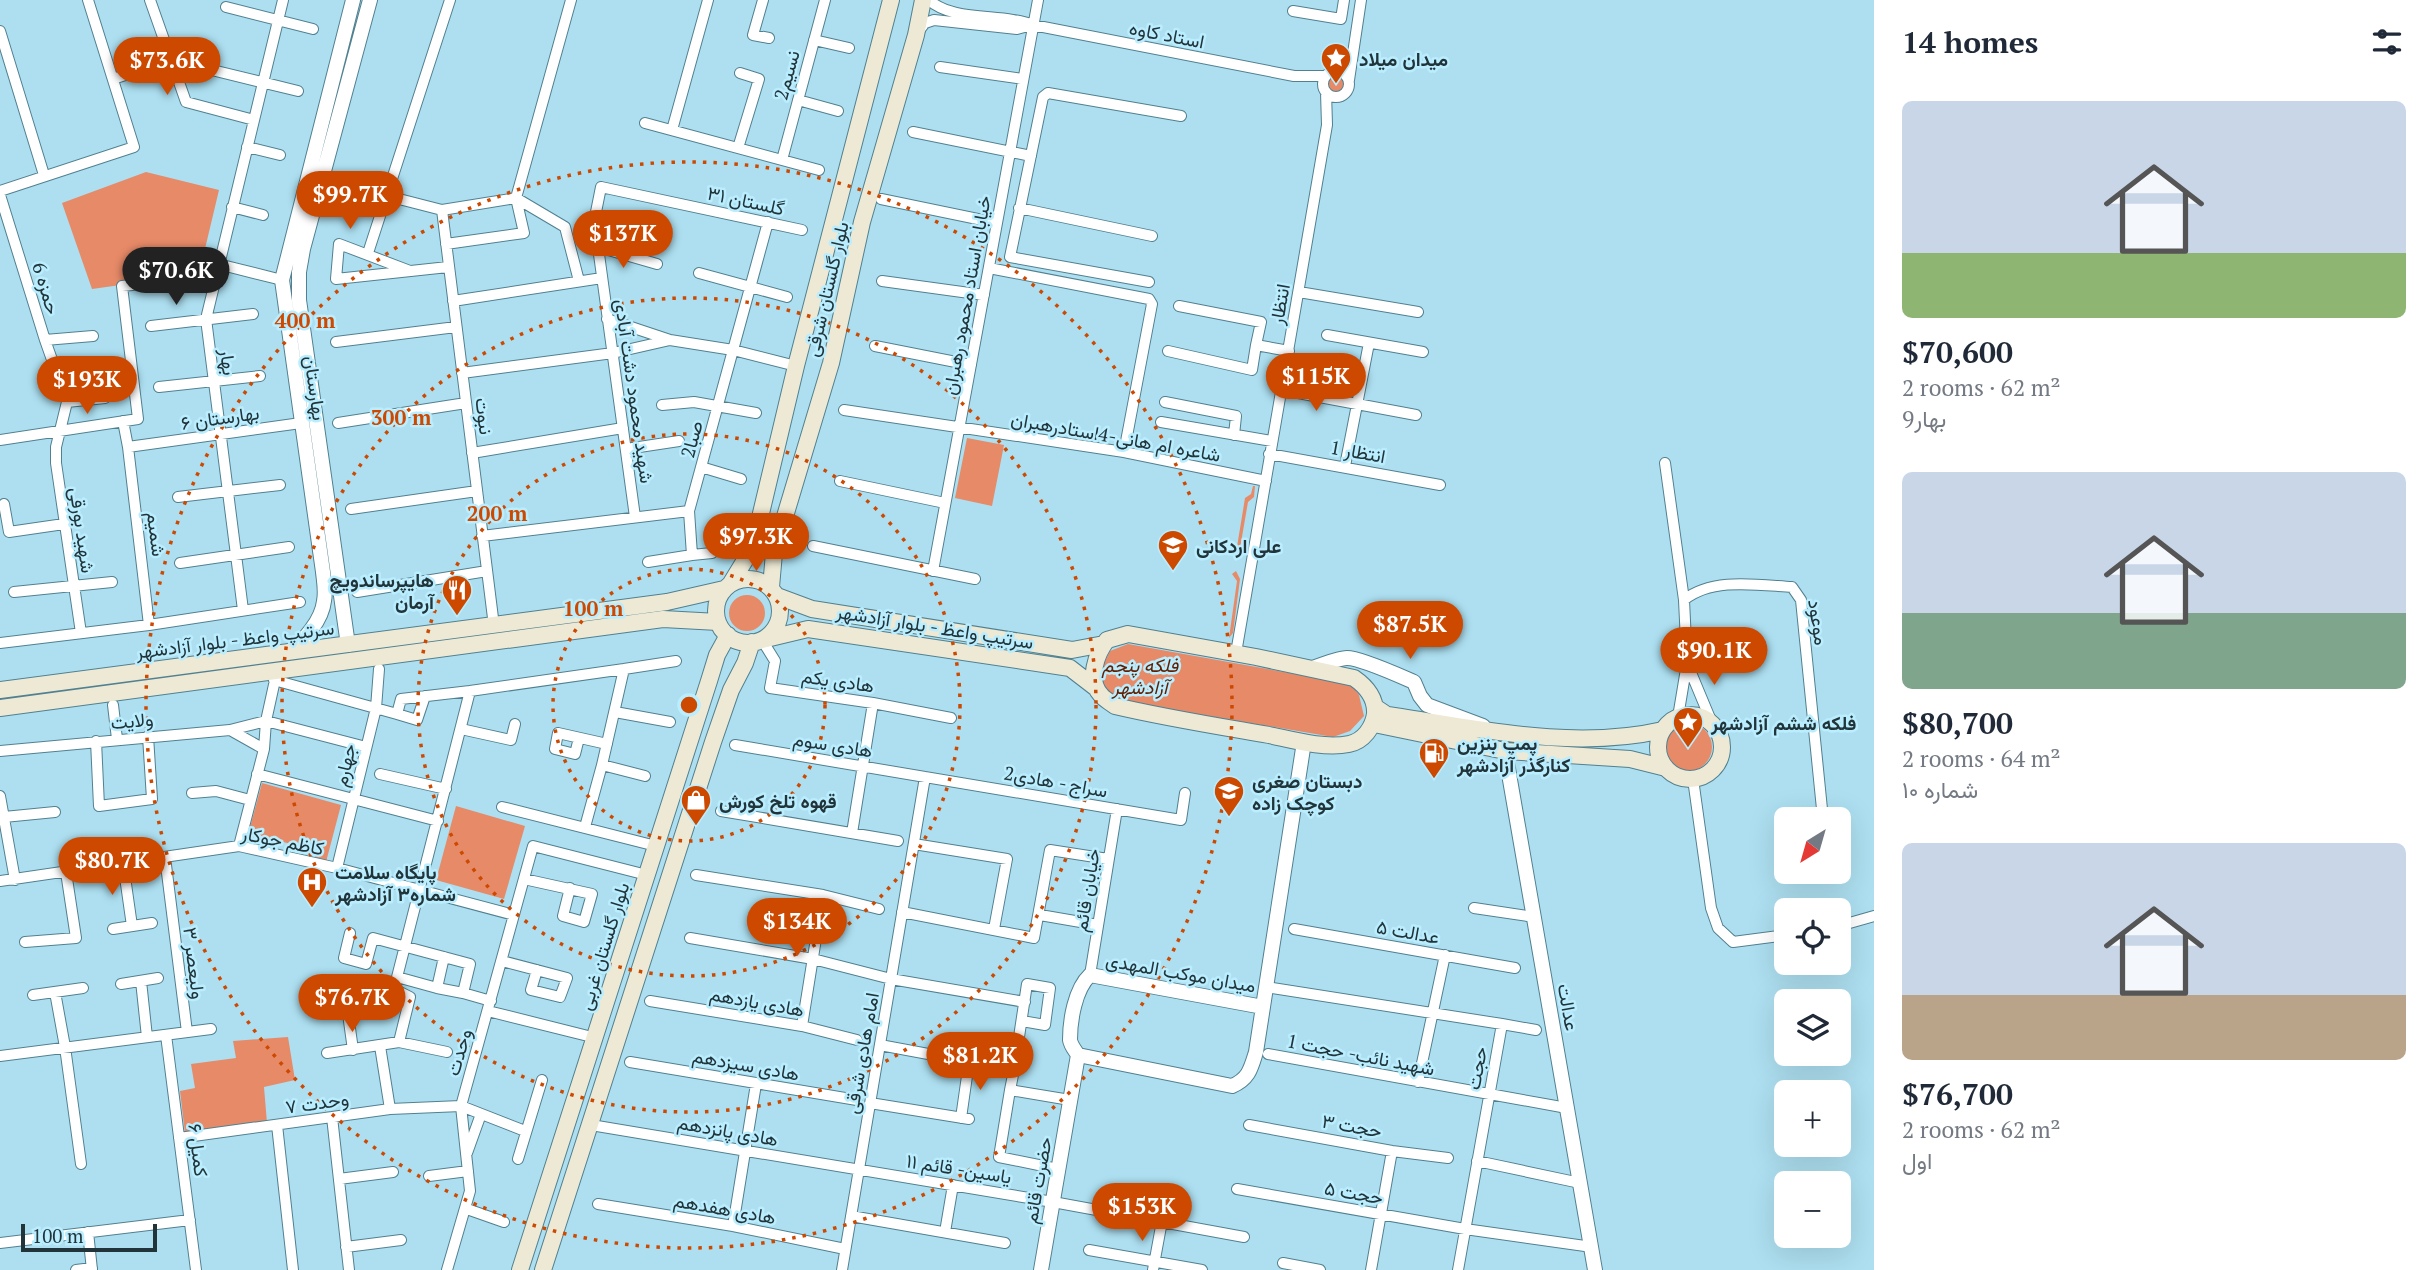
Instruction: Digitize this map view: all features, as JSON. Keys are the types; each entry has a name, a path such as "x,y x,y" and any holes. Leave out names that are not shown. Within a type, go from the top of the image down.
{"main road":[{"name":"بلوار گلستان شرقی","path":"728,586 753,547 796,366 891,0"},
{"name":"بلوار گلستان شرقی","path":"774,592 774,553 831,363 862,222 916,35 923,0"},
{"path":"836,213 862,222"},
{"path":"753,547 762,556 774,553"},
{"path":"543,1270 731,690 757,641 772,632 779,621 780,609 774,592 752,579 728,586 717,605 723,628 739,641 757,641"},
{"name":"سرتیپ واعظ - بلوار آزادشهر","path":"0,690 295,648 494,626 667,602 728,586"},
{"name":"سرتیپ واعظ - بلوار آزادشهر","path":"774,592 812,609 1072,650 1104,644 1107,640 1128,634 1236,653 1354,678 1364,685 1372,696 1375,707"},
{"path":"687,618 692,612 692,603 688,596"},
{"name":"سرتیپ واعظ - بلوار آزادشهر","path":"0,708 276,675 663,619 687,618 723,628"},
{"name":"بلوار گلستان غربی","path":"520,1270 709,681 723,628"},
{"name":"سرتیپ واعظ - بلوار آزادشهر","path":"757,641 808,629 1070,668 1115,706 1304,742 1352,744 1374,724"},
{"path":"1096,688 1094,671 1104,644"},
{"path":"709,681 715,676 724,676 730,682 731,690"},
{"path":"1375,707 1387,715 1554,738 1631,737 1663,730 1678,717 1696,715 1712,723 1719,732 1722,753 1719,763 1712,771 1693,779 1683,778 1666,768 1630,759 1505,751 1374,724 1375,707"},
{"path":"1663,730 1658,750 1666,768"},
{"path":"1630,759 1641,752 1637,739 1631,737"}],"street":[{"path":"0,193 44,175 134,147 88,0"},
{"path":"150,0 186,102 254,120"},
{"name":"بهار","path":"243,610 206,319 283,0"},
{"name":"بهارستان","path":"295,648 312,627 324,601 299,300 299,272 315,177 354,0"},
{"name":"بهارستان","path":"348,642 282,280 370,0"},
{"path":"368,253 450,0"},
{"path":"446,244 524,233 516,198 572,0"},
{"path":"672,130 708,0"},
{"path":"763,0 753,35 769,38"},
{"name":"نسیم2","path":"782,160 825,0"},
{"name":"استاد کاوه","path":"929,0 950,12 1018,19 1033,25 1327,82"},
{"name":"خیابان استاد محمود رهبران","path":"933,570 1038,0"},
{"path":"1293,11 1341,19 1344,0"},
{"path":"1327,125 1349,88 1361,0"},
{"path":"226,7 313,29"},
{"name":"استاد کاوه","path":"916,35 925,23 934,20 1017,29 1033,25"},
{"path":"0,31 44,175"},
{"path":"814,40 849,48"},
{"path":"1327,125 1327,82 1353,46"},
{"path":"113,79 171,60 298,91"},
{"path":"940,67 1023,79"},
{"path":"738,148 759,79 740,73"},
{"path":"1327,82 1344,74 1349,80"},
{"path":"1327,82 1334,97 1342,96"},
{"path":"1149,282 1010,257 1019,208 1043,97 1048,93 1181,116"},
{"path":"798,100 838,111"},
{"path":"645,123 819,170"},
{"name":"انتظار","path":"1236,653 1327,125"},
{"path":"913,132 1031,156"},
{"path":"247,147 280,155"},
{"path":"315,177 442,210 516,198 565,227 579,281"},
{"name":"گلستان ۳۱","path":"601,187 802,230"},
{"name":"شهید محمود دشت آبادی","path":"601,187 595,217 598,247 635,517"},
{"name":"حمزه 6","path":"0,193 67,402"},
{"path":"881,199 997,223"},
{"path":"232,207 263,215"},
{"path":"1019,208 1152,236"},
{"name":"نبوت","path":"442,210 494,626"},
{"name":"صبا2","path":"692,555 689,512 768,222"},
{"path":"410,271 339,244 336,279 448,267"},
{"path":"598,247 657,264"},
{"path":"218,264 282,280"},
{"path":"989,268 1149,299 1152,304 1124,452"},
{"path":"699,274 787,297"},
{"path":"0,440 138,419 122,286 215,277"},
{"path":"453,301 602,278"},
{"path":"882,281 984,295"},
{"path":"1299,292 1418,312"},
{"path":"1168,351 1252,370 1261,322 1179,306"},
{"path":"151,327 253,314"},
{"path":"607,319 670,340 733,350 796,366"},
{"path":"336,342 456,327"},
{"path":"1328,335 1423,352"},
{"path":"45,340 93,336"},
{"path":"462,373 613,353 670,340"},
{"path":"1345,466 1369,343"},
{"path":"1256,345 1289,351"},
{"path":"875,346 971,365"},
{"path":"159,387 260,376"},
{"path":"1282,390 1416,415"},
{"path":"59,431 67,402 104,398"},
{"path":"662,405 694,402 756,413"},
{"path":"1165,402 1236,416 1234,435"},
{"path":"338,423 466,403"},
{"name":"شاعره ام هانی-4استادرهبران","path":"844,410 1124,452 1266,481"},
{"path":"123,421 128,447"},
{"name":"بهارستان ۶","path":"128,447 309,422"},
{"path":"1161,422 1272,441"},
{"path":"472,453 623,428"},
{"name":"شهید بورقی","path":"59,431 56,463 80,633"},
{"path":"626,449 680,441"},
{"name":"شمیم","path":"128,447 149,625"},
{"name":"انتظار 1","path":"1269,454 1440,485"},
{"path":"1665,463 1684,600 1687,663 1678,717"},
{"path":"702,467 741,479"},
{"path":"840,481 945,503"},
{"path":"178,497 280,485"},
{"path":"351,509 477,491"},
{"path":"5,504 9,532 64,524"},
{"path":"482,536 689,512"},
{"path":"648,562 712,553 716,535"},
{"path":"813,546 975,579"},
{"path":"180,563 289,547"},
{"path":"357,592 487,571"},
{"path":"14,592 112,582"},
{"name":"موعود","path":"1684,600 1696,590 1734,584 1793,587 1801,600 1822,807"},
{"path":"0,643 149,625 300,602"},
{"name":"هادی یکم","path":"757,641 775,661 770,688 951,718"},
{"path":"1310,669 1349,657 1414,682 1427,705 1497,732"},
{"path":"397,714 401,699 676,661"},
{"path":"1687,663 1712,723"},
{"name":"جهارم","path":"337,868 376,708 379,669"},
{"path":"585,827 624,669"},
{"path":"239,846 264,749 266,720 276,675 417,720 425,696"},
{"path":"399,1042 410,997 394,989 470,691"},
{"path":"852,833 873,703"},
{"path":"113,705 117,739"},
{"path":"615,712 670,722"},
{"path":"266,720 366,747"},
{"name":"ولایت","path":"0,751 230,730 266,720"},
{"path":"461,729 511,740 515,724"},
{"path":"230,730 264,749"},
{"path":"579,738 575,754 555,749 558,733 607,744"},
{"path":"96,741 99,806 152,799 148,736"},
{"path":"1263,1007 1304,742"},
{"name":"هادی سوم","path":"735,746 925,777"},
{"name":"عدالت","path":"1505,751 1595,1270"},
{"path":"602,765 645,776"},
{"path":"257,774 438,821"},
{"path":"380,774 446,789"},
{"name":"سراج - هادی2","path":"925,777 1181,820 1185,793"},
{"name":"امام هادی شرقی","path":"842,1270 925,777"},
{"path":"1693,779 1711,908 1718,928 1733,942 1774,937"},
{"path":"192,793 216,791 250,800"},
{"path":"0,796 15,880"},
{"path":"502,807 656,846"},
{"name":"خیابان قائم","path":"1090,975 1117,809"},
{"path":"4,817 55,811"},
{"path":"721,811 898,841"},
{"path":"914,844 1007,859 994,929"},
{"name":"کاظم جوکار","path":"0,881 239,846 337,868 514,915"},
{"name":"وحدت","path":"447,1270 467,1209 470,1191 461,1107 533,846 639,873"},
{"path":"902,912 1034,938 1050,850 1108,859"},
{"name":"ولیعصر ۳","path":"165,857 187,1032"},
{"path":"123,863 132,926"},
{"path":"25,942 76,939 66,872"},
{"path":"696,875 823,895 879,909"},
{"path":"524,879 570,888 592,894 584,922 563,916 570,888"},
{"path":"802,1026 823,895"},
{"path":"1474,908 1534,917"},
{"path":"1040,915 1098,925"},
{"path":"1851,923 1874,916"},
{"path":"113,929 152,923"},
{"name":"عدالت ۵","path":"1294,929 1515,968"},
{"path":"350,933 344,958 366,964 373,938 470,964 463,993"},
{"path":"690,938 813,959 891,979 1025,1002"},
{"path":"1418,1083 1444,955"},
{"path":"437,988 444,957"},
{"path":"502,961 537,970 566,978 561,997 531,989 537,970"},
{"name":"میدان موکب المهدی","path":"1090,975 1263,1007 1250,1074 1242,1082 1232,1086 1078,1055 1070,1043 1077,993 1090,975"},
{"path":"397,977 463,993 489,1006 596,1038"},
{"path":"121,984 158,978"},
{"path":"141,981 147,1037"},
{"path":"1022,1021 1045,1025 1050,988 1027,984 999,1157 1058,1169"},
{"name":"حجت","path":"1266,987 1502,1024 1458,1270"},
{"path":"33,995 83,988"},
{"path":"55,992 81,1164"},
{"name":"هادی یازدهم","path":"650,1001 802,1026 857,1040"},
{"path":"317,1005 348,1014 353,1050"},
{"path":"1502,1024 1536,1031"},
{"path":"0,1056 211,1029"},
{"name":"کمیل ۶","path":"166,1035 196,1270"},
{"path":"327,1053 399,1042 447,1052"},
{"path":"880,1045 1014,1070"},
{"path":"380,1046 390,1110"},
{"name":"شهید نائب- حجت 1","path":"1268,1054 1567,1108"},
{"name":"حضرت قائم","path":"1041,1270 1078,1055"},
{"name":"هادی سیزدهم","path":"630,1062 857,1100"},
{"path":"870,1103 965,1118 969,1062"},
{"path":"518,1159 542,1080"},
{"path":"733,1226 756,1083"},
{"path":"1010,1090 1070,1100"},
{"path":"461,1107 525,1130"},
{"name":"وحدت ۷","path":"179,1138 390,1110 461,1107"},
{"path":"466,1156 481,1114"},
{"path":"332,1117 349,1270"},
{"path":"277,1125 293,1270"},
{"name":"هادی پانزدهم","path":"591,1125 859,1170"},
{"name":"حجت ۳","path":"1249,1125 1392,1151 1448,1158"},
{"path":"1371,1270 1392,1151"},
{"path":"1477,1161 1580,1183"},
{"name":"یاسین- قائم ۱۱","path":"859,1170 1244,1237"},
{"path":"339,1179 393,1171"},
{"path":"429,1175 468,1171"},
{"path":"945,1232 953,1185"},
{"name":"حجت ۵","path":"1237,1189 1465,1229 1592,1247"},
{"name":"هادی هفدهم","path":"597,1204 733,1226 845,1249"},
{"path":"467,1209 505,1222"},
{"path":"851,1216 1005,1243"},
{"path":"0,1242 190,1220"},
{"path":"1154,1266 1162,1221"},
{"path":"76,1270 92,1269 88,1232"},
{"path":"346,1247 401,1240"},
{"path":"1088,1250 1154,1266 1202,1270"},
{"path":"1283,1264 1320,1270"}],"green space":[{"path":"1337,73 1347,80 1348,84 1341,94 1337,95 1327,88 1326,84 1333,74"},
{"path":"146,172 219,190 199,274 92,289 62,203"},
{"path":"967,438 1004,445 992,506 955,498"},
{"path":"1253,486 1254,497 1248,502 1238,560 1235,559 1245,498 1251,494"},
{"path":"1236,571 1240,579 1233,633 1229,638 1237,581 1232,574"},
{"path":"747,595 760,600 765,613 760,626 747,631 734,626 729,613 734,600"},
{"name":"فلکه پنجم آزادشهر","path":"1128,644 1351,684 1359,695 1364,716 1350,731 1333,737 1108,699 1100,686 1103,665 1110,651"},
{"path":"1688,723 1705,730 1712,747 1705,764 1688,771 1671,764 1664,747 1671,730"},
{"path":"262,783 341,805 326,862 314,859 316,851 262,836 259,845 246,842"},
{"path":"456,806 525,826 504,899 436,880"},
{"path":"288,1037 295,1080 264,1087 267,1123 185,1133 180,1091 195,1088 191,1064 236,1058 233,1041"}],"place":[{"name":"میدان میلاد","path":"1336,85"},
{"name":"علی اردکانی","path":"1173,572"},
{"name":"هایپرساندویچ آرمان","path":"457,617"},
{"name":"فلکه ششم آزادشهر","path":"1688,749"},
{"name":"پمپ بنزین کنارگذر آزادشهر","path":"1434,780"},
{"name":"دبستان صغری کوچک زاده","path":"1229,818"},
{"name":"قهوه تلخ کورش","path":"696,827"},
{"name":"پایگاه سلامت شماره۳ آزادشهر","path":"312,909"}]}
